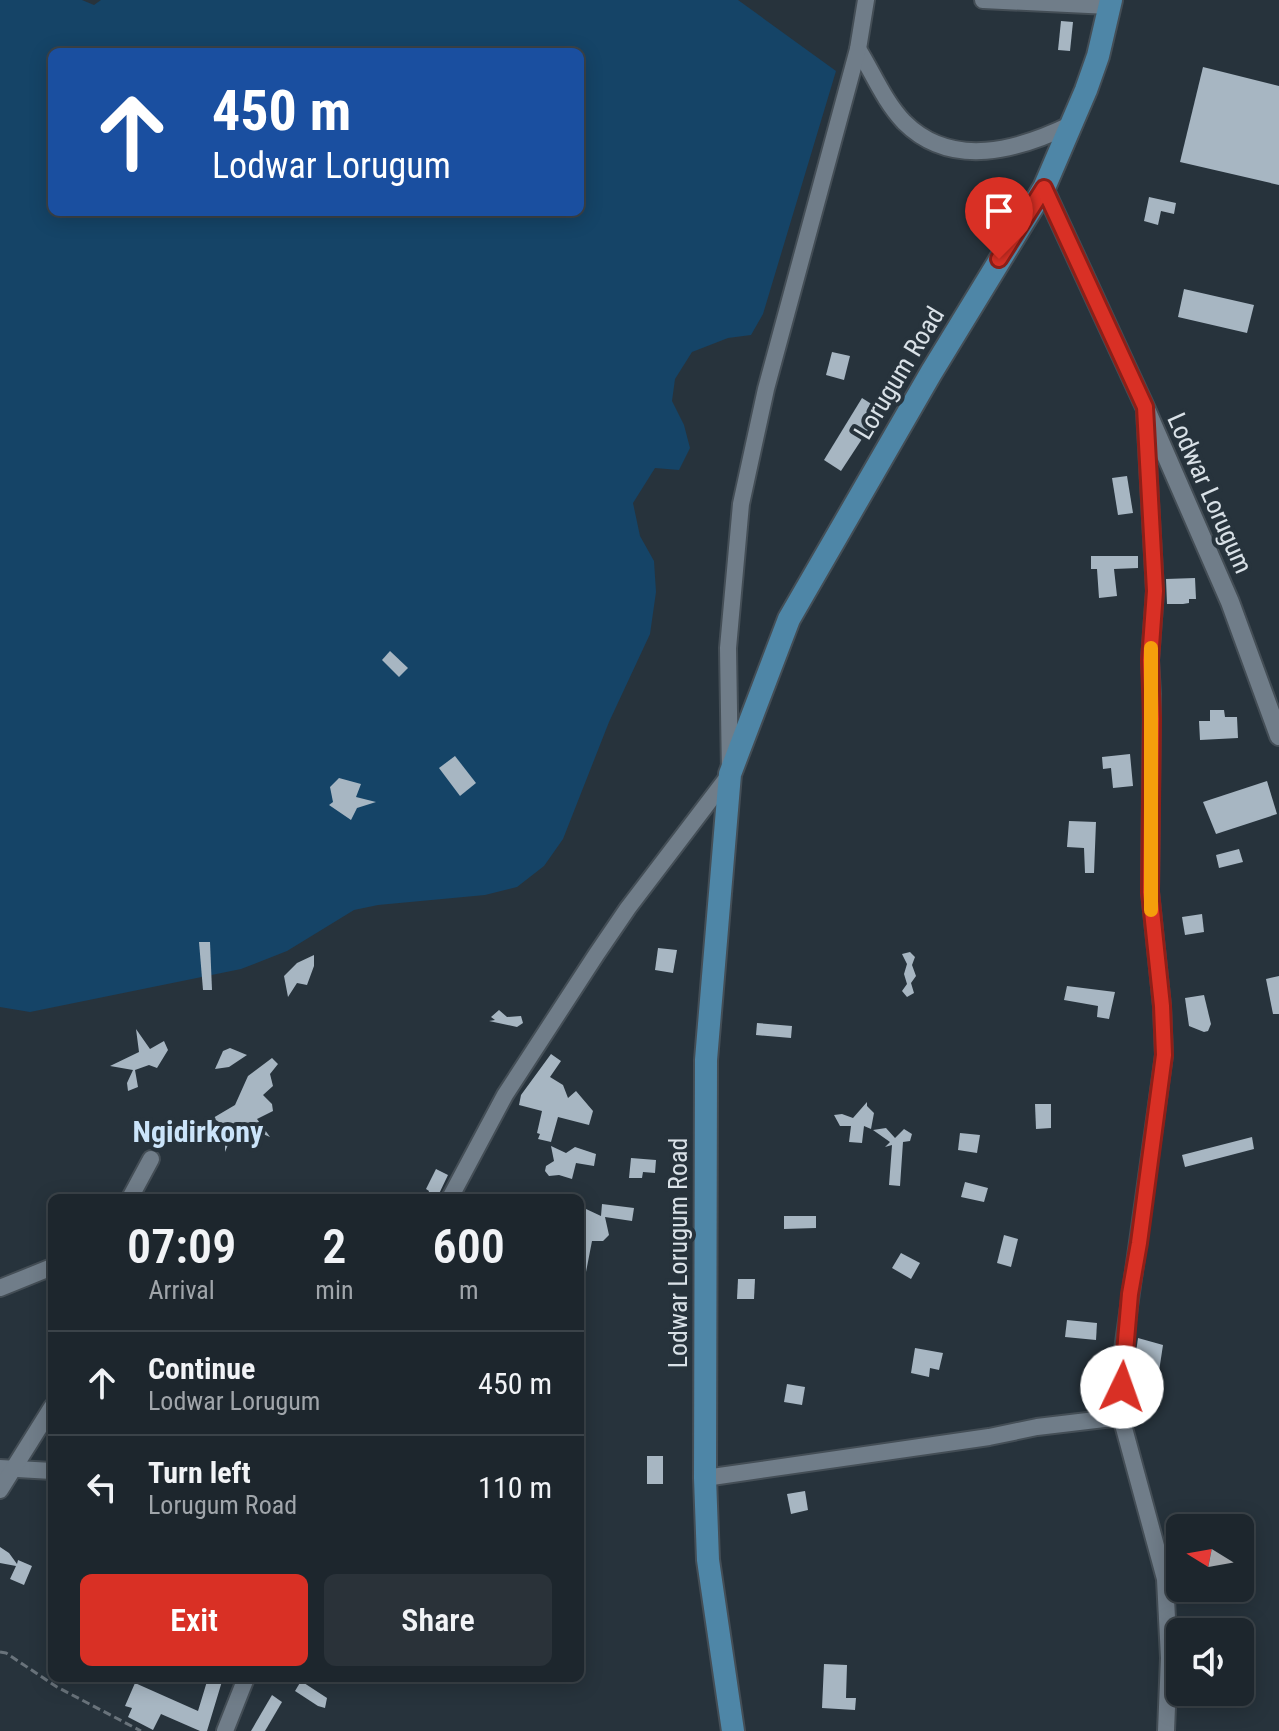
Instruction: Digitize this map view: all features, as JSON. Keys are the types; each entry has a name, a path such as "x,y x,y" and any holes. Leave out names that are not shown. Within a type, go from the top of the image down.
{"main road":[{"name":"Lorugum Road","path":"730,774 789,619 931,373 1044,188 1098,56 1110,3"},
{"name":"Lodwar Lorugum Road","path":"730,774 706,1060 705,1478 708,1560 733,1731"}],"street":[{"path":"452,1194 505,1095 596,955 730,774 728,648 741,504 766,389 858,49 866,0"},
{"path":"983,0 1110,3"},
{"path":"858,49 882,93 904,122 926,140 937,144 971,152 1005,150 1035,142 1072,124"},
{"name":"Lodwar Lorugum","path":"1044,188 1230,602 1279,736"},
{"path":"1145,407 1155,591 1150,660 1150,892 1164,1055 1122,1357 1121,1417 1165,1579 1169,1658 1166,1731"},
{"path":"132,1194 151,1159"},
{"path":"0,1288 48,1269"},
{"path":"0,1490 7,1469 48,1413"},
{"path":"705,1478 1121,1417"},
{"path":"7,1469 48,1471"},
{"path":"225,1731 244,1682"}],"path":[{"path":"0,1652 48,1681"},
{"path":"50,1682 141,1731"}],"shaded area":[{"path":"0,0 82,0 94,5 101,0 738,0 836,71 763,314 751,335 728,338 692,352 675,379 672,401 684,425 690,448 679,470 655,468 633,503 640,536 654,561 656,592 650,634 609,722 563,839 544,866 517,887 485,895 354,910 287,951 241,969 30,1012 0,1007"}],"building":[{"path":"1061,21 1073,22 1070,51 1058,50"},
{"path":"1203,67 1279,86 1279,185 1180,162"},
{"path":"1149,197 1176,203 1174,214 1161,211 1158,225 1144,221"},
{"path":"1184,289 1254,305 1247,333 1178,317"},
{"path":"832,352 850,356 844,380 826,375"},
{"path":"862,398 881,410 841,471 824,460"},
{"path":"1127,476 1133,513 1118,515 1112,478"},
{"path":"1091,556 1138,556 1138,568 1114,569 1117,596 1099,598 1097,569 1091,569"},
{"path":"1195,578 1196,599 1189,599 1189,603 1167,604 1166,579"},
{"path":"390,651 408,668 399,677 382,660"},
{"path":"1210,710 1224,710 1225,717 1237,717 1238,738 1200,740 1199,721 1210,721"},
{"path":"1130,754 1133,786 1113,788 1111,768 1103,769 1102,757"},
{"path":"455,756 476,783 460,796 439,768"},
{"path":"339,778 361,784 356,797 376,802 357,808 351,820 329,805 333,802 330,787"},
{"path":"1267,781 1277,814 1216,834 1203,802"},
{"path":"1069,821 1096,822 1094,873 1085,873 1084,848 1067,847"},
{"path":"1239,849 1243,862 1219,868 1216,855"},
{"path":"1202,914 1204,932 1185,935 1182,917"},
{"path":"199,942 210,942 212,990 203,990"},
{"path":"658,948 677,950 673,973 655,970"},
{"path":"910,952 915,957 912,965 916,976 911,983 914,993 907,997 902,991 907,984 904,974 907,964 902,954"},
{"path":"314,955 314,966 307,985 297,983 288,997 284,976 297,963"},
{"path":"1279,976 1279,1014 1273,1014 1266,979"},
{"path":"1067,986 1115,992 1109,1019 1097,1017 1098,1006 1064,1000"},
{"path":"1204,995 1211,1024 1204,1032 1189,1026 1185,998"},
{"path":"499,1010 507,1017 521,1016 523,1023 517,1027 489,1021 495,1020 491,1017"},
{"path":"757,1023 792,1026 791,1038 756,1035"},
{"path":"136,1029 150,1049 164,1041 168,1050 157,1068 149,1065 135,1070 138,1087 128,1091 127,1083 133,1070 110,1066 139,1052"},
{"path":"230,1048 247,1055 229,1067 215,1069 223,1051"},
{"path":"551,1054 561,1061 550,1077 563,1085 568,1098 576,1091 593,1111 589,1125 558,1117 551,1142 538,1139 542,1111 519,1105 521,1095"},
{"path":"272,1058 278,1064 270,1074 273,1086 263,1095 272,1104 273,1111 257,1119 270,1137 252,1129 247,1133 234,1130 225,1152 225,1126 213,1118 235,1105 248,1076"},
{"path":"867,1102 874,1113 871,1129 864,1126 862,1143 849,1142 851,1126 840,1126 834,1115 853,1118"},
{"path":"1035,1104 1051,1104 1051,1128 1036,1129"},
{"path":"886,1128 895,1138 904,1129 912,1134 910,1141 903,1142 900,1186 889,1185 892,1145 885,1147 890,1142 873,1130"},
{"path":"960,1133 980,1135 977,1153 958,1150"},
{"path":"1252,1137 1254,1149 1185,1167 1182,1155"},
{"path":"551,1146 566,1153 575,1147 596,1154 594,1166 576,1163 572,1179 549,1176 545,1171 546,1166 554,1161"},
{"path":"631,1158 656,1160 655,1173 643,1172 642,1178 629,1178"},
{"path":"436,1169 448,1175 439,1194 428,1194 426,1189"},
{"path":"965,1182 988,1188 984,1202 961,1197"},
{"path":"602,1204 634,1208 632,1221 605,1217 609,1235 603,1241 592,1241 584,1272 584,1211 601,1216"},
{"path":"784,1216 816,1216 816,1228 784,1229"},
{"path":"1004,1235 1018,1239 1011,1267 997,1263"},
{"path":"901,1253 920,1263 911,1279 892,1268"},
{"path":"738,1279 755,1279 754,1299 737,1299"},
{"path":"1067,1320 1097,1323 1096,1340 1065,1337"},
{"path":"1138,1338 1163,1345 1158,1378 1133,1374"},
{"path":"915,1348 943,1353 939,1370 930,1368 929,1377 911,1373"},
{"path":"787,1384 805,1387 802,1405 784,1402"},
{"path":"647,1456 663,1456 663,1484 647,1484"},
{"path":"805,1491 808,1510 791,1514 787,1494"},
{"path":"0,1547 17,1564 18,1560 32,1566 24,1585 10,1579 16,1566 0,1563"},
{"path":"824,1664 847,1665 846,1698 856,1698 855,1710 822,1708"},
{"path":"207,1682 222,1682 207,1731 200,1731 161,1714 153,1730 128,1717 132,1708 125,1706 135,1683 198,1711"},
{"path":"303,1682 327,1698 325,1708 318,1706 295,1691"},
{"path":"272,1695 282,1702 265,1731 251,1731"}],"slow traffic":[{"path":"1151,648 1151,910"}],"district":[{"name":"Ngidirkony","path":"198,1132"}],"route":[{"path":"999,259 1044,188 1145,407 1155,591 1150,660 1150,892 1164,1055 1122,1357 1122,1387"}]}
